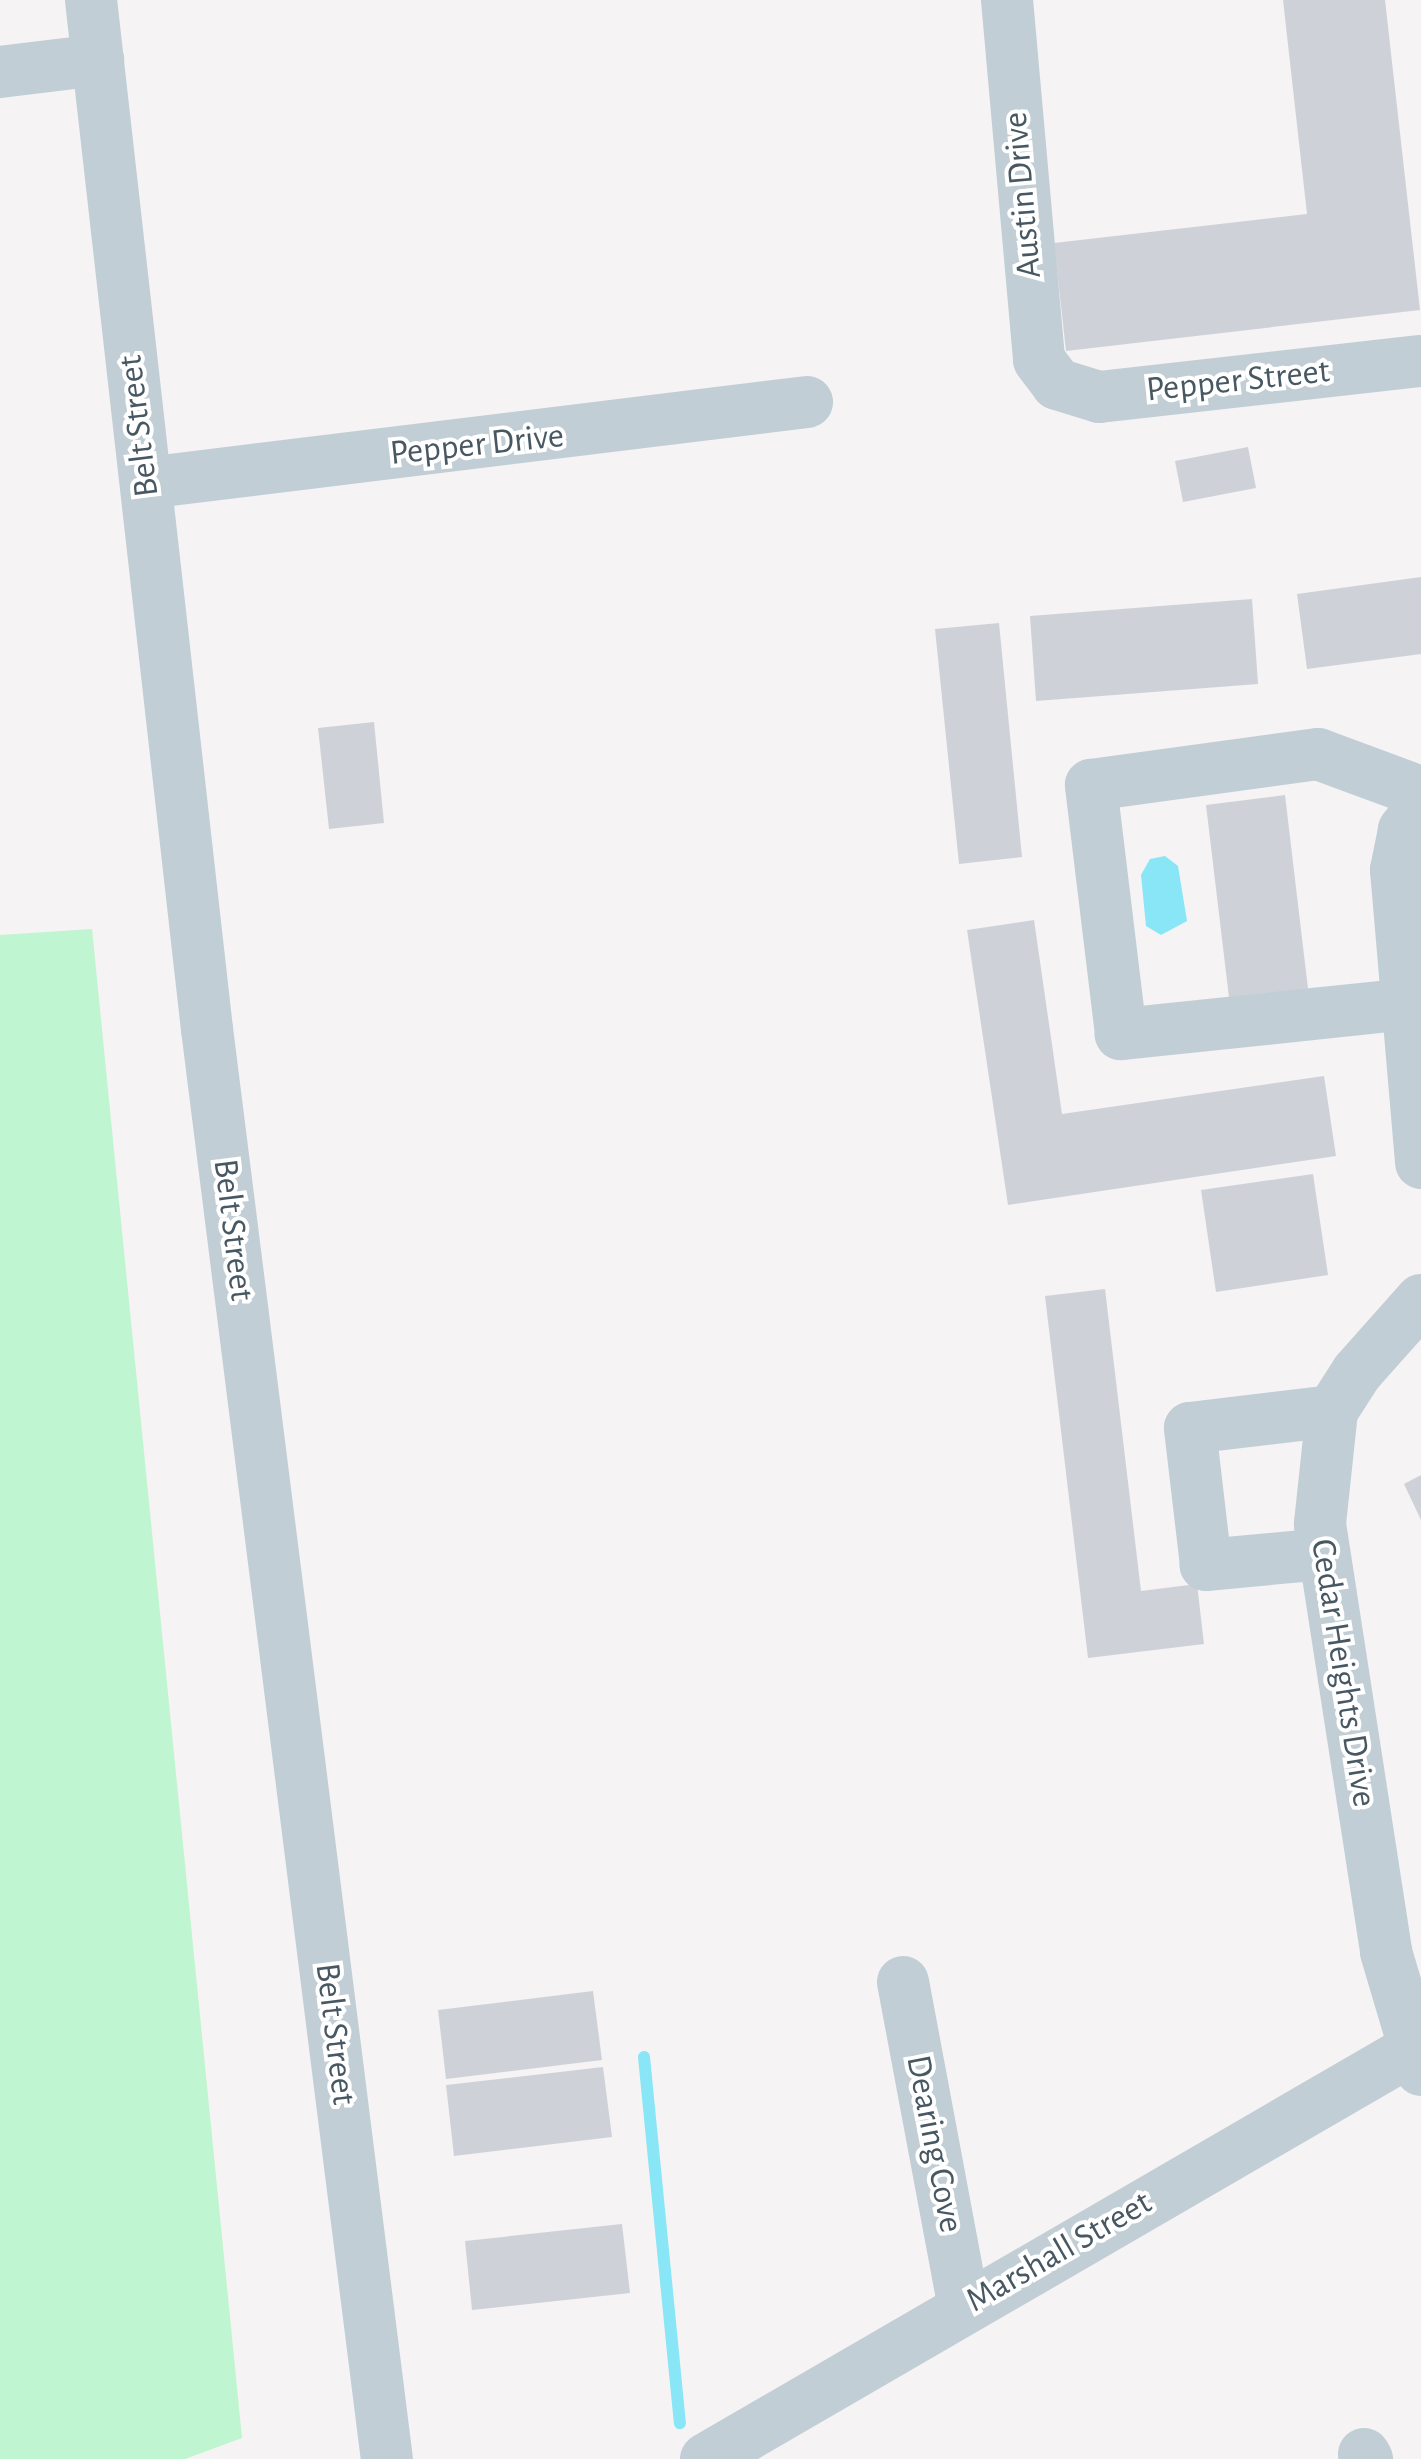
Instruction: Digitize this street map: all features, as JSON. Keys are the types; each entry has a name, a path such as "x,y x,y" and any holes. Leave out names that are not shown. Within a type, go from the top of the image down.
{"street":[{"name":"Belt Street","path":"91,0 207,1029 387,2459"},
{"name":"Austin Drive","path":"1007,0 1039,360 1057,384"},
{"path":"0,72 98,60"},
{"name":"Pepper Street","path":"1057,384 1099,396 1421,361"},
{"name":"Pepper Drive","path":"146,483 808,402"},
{"path":"1408,1004 1121,1034 1091,785 1318,754 1421,792"},
{"path":"1421,808 1404,830 1396,870 1421,1163"},
{"name":"Cedar Heights Drive","path":"1417,2060 1386,1952 1320,1524 1332,1411 1357,1372 1421,1300"},
{"path":"1324,1554 1206,1565 1190,1428 1332,1411"},
{"name":"Dearing Cove","path":"903,1982 964,2307"},
{"name":"Marshall Street","path":"706,2459 964,2307 1417,2060"}],"green space":[{"path":"92,929 242,2438 185,2459 0,2459 0,935"}],"water":[{"path":"1165,856 1178,866 1187,921 1161,935 1146,926 1141,875 1150,859"}],"building":[{"path":"1283,0 1385,0 1420,310 1066,351 1054,243 1307,214"},
{"path":"1248,447 1256,488 1183,502 1175,461"},
{"path":"1421,577 1421,654 1307,669 1297,594"},
{"path":"1252,599 1258,684 1036,701 1030,616"},
{"path":"999,623 1022,857 959,864 935,629"},
{"path":"374,722 384,823 329,829 318,728"},
{"path":"1285,795 1309,997 1230,1006 1206,805"},
{"path":"1034,920 1062,1114 1324,1076 1336,1156 1008,1205 967,930"},
{"path":"1313,1174 1328,1275 1216,1292 1201,1190"},
{"path":"1105,1289 1141,1591 1197,1584 1204,1644 1088,1658 1045,1296"},
{"path":"1421,1475 1421,1520 1404,1484"},
{"path":"593,1991 602,2060 446,2079 438,2010"},
{"path":"603,2067 612,2137 454,2156 446,2085"},
{"path":"622,2224 630,2293 472,2310 465,2241"}],"waterway":[{"path":"644,2057 680,2423"}]}
